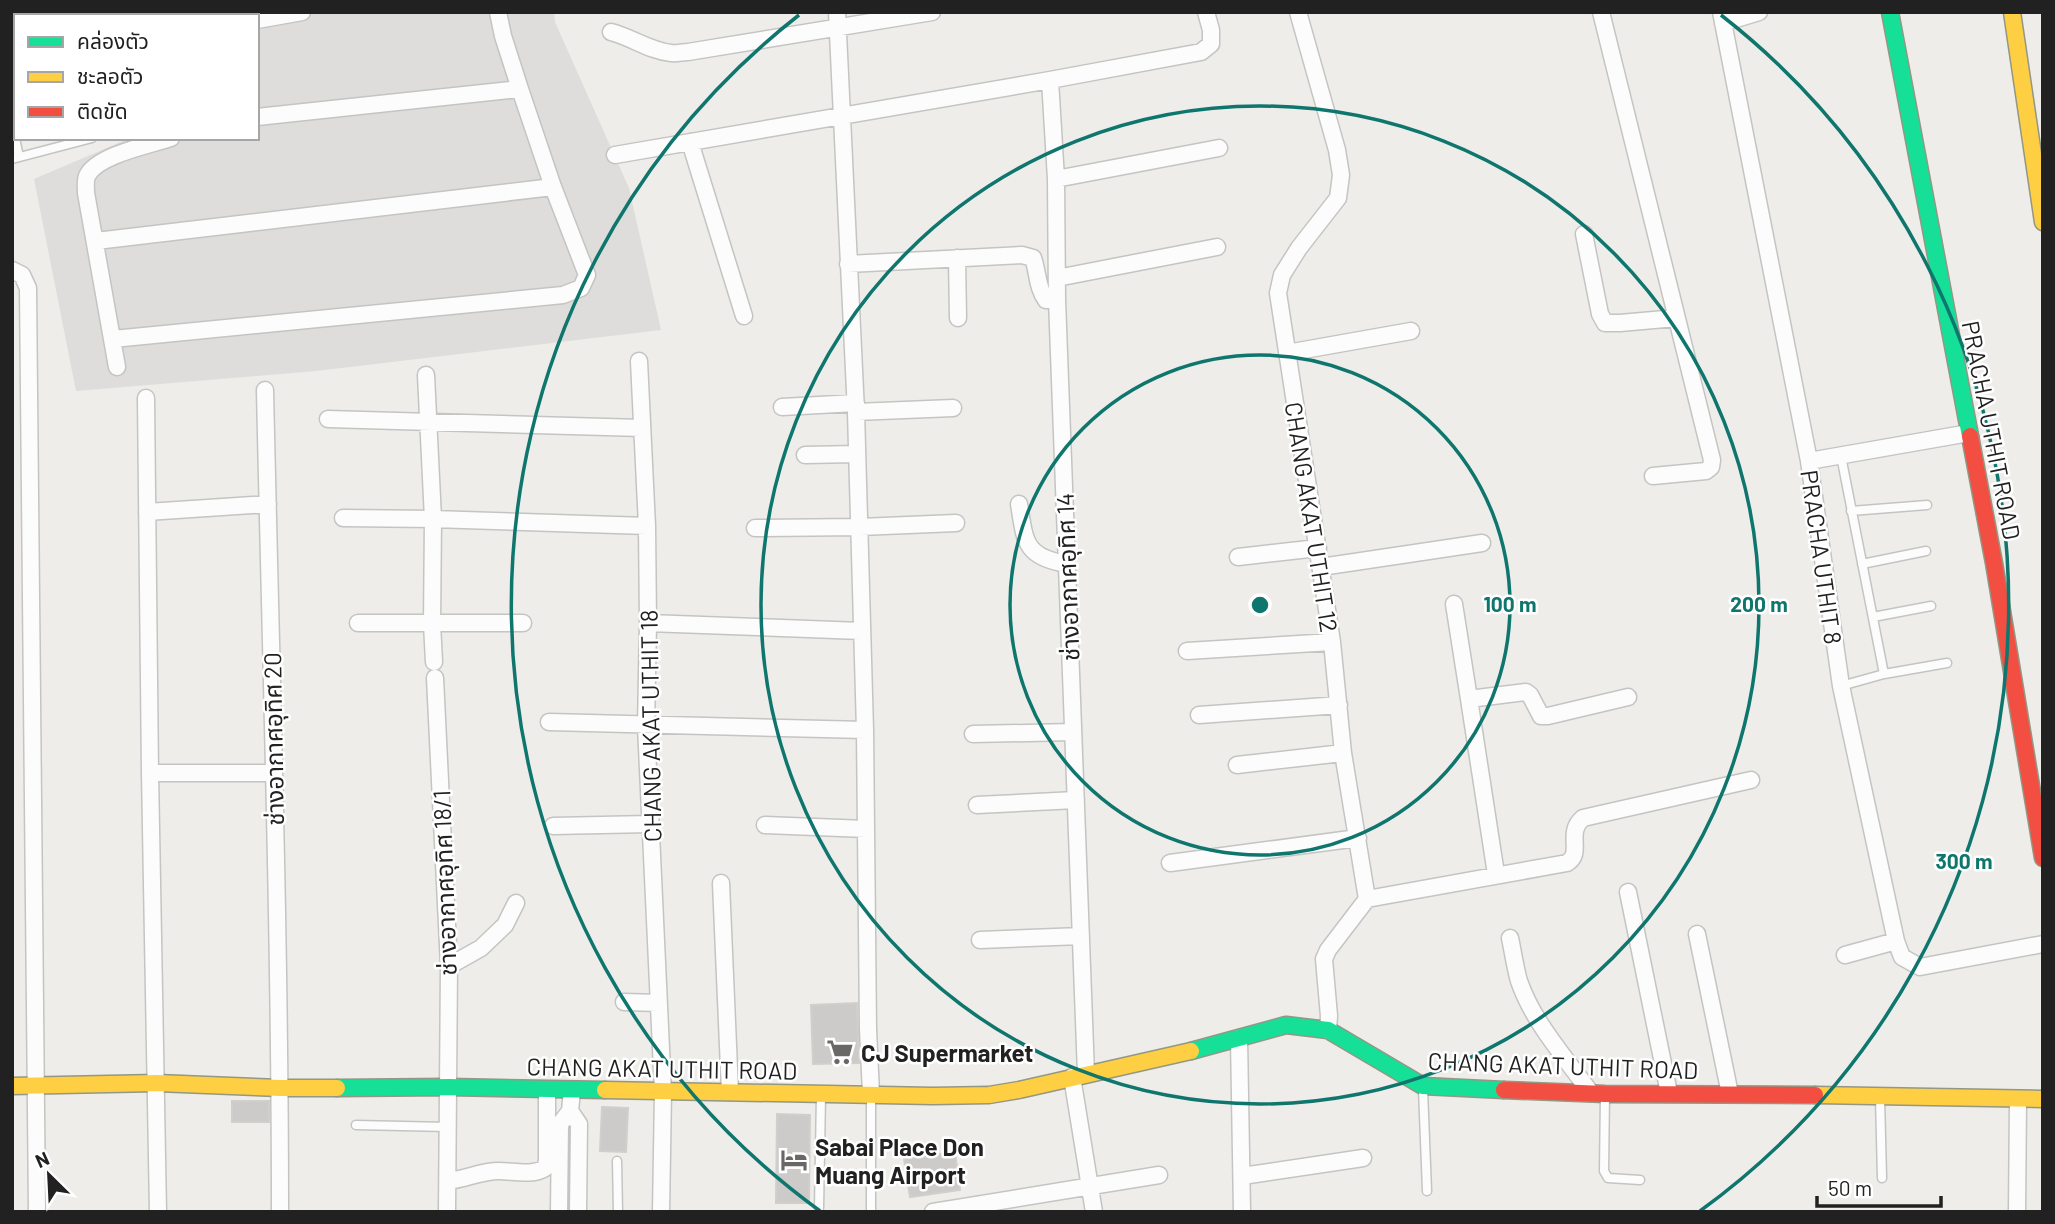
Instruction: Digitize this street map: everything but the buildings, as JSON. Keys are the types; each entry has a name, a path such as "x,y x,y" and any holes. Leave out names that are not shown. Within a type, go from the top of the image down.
{"street":[{"path":"259,20 302,12"},
{"path":"113,339 563,295 581,288 587,275 553,187 503,36 498,12"},
{"path":"611,32 625,35 654,49 670,53 688,52 837,19 932,12"},
{"path":"615,155 1201,52 1211,44 1211,30 1206,12"},
{"name":"CHANG AKAT UTHIT 12","path":"1298,12 1338,150 1341,175 1338,198 1299,248 1282,275 1278,293 1321,567 1343,752 1367,899"},
{"path":"1601,12 1712,460 1711,467 1706,471 1653,476"},
{"path":"1722,18 1759,12"},
{"name":"PRACHA UTHIT ROAD","path":"1890,12 1994,563 2043,858"},
{"path":"2012,12 2043,222"},
{"name":"PRACHA UTHIT 8","path":"1722,18 1809,461 1841,686 1896,941 1902,957 1920,967 2043,944"},
{"path":"837,19 860,527 871,1094"},
{"name":"ช่างอากาศอุทิศ 14","path":"1050,80 1056,179 1057,300 1081,936 1079,1076 1094,1212"},
{"path":"259,117 520,89"},
{"path":"117,367 86,192 86,178 95,166 118,155 165,140"},
{"path":"691,142 744,316"},
{"path":"1056,179 1219,148"},
{"path":"96,242 553,187"},
{"path":"1584,234 1600,314 1605,323 1676,318"},
{"path":"1057,278 1217,247"},
{"path":"848,264 1022,255 1033,258 1040,292 1046,300 1057,300"},
{"path":"957,258 958,318"},
{"path":"12,270 22,275 28,288 37,1212"},
{"path":"1287,354 1411,331"},
{"name":"CHANG AKAT UTHIT 18","path":"639,361 647,526 646,726 663,1091 661,1212"},
{"name":"ช่างอากาศอุทิศ 18/1","path":"426,375 433,519 432,624 449,966 447,1212"},
{"name":"ช่างอากาศอุทิศ 20","path":"265,390 275,772 280,1212"},
{"path":"146,398 158,1212"},
{"path":"782,407 953,408"},
{"path":"328,419 642,428"},
{"path":"1809,461 1969,433"},
{"path":"804,455 857,454"},
{"path":"147,512 268,504"},
{"path":"1019,504 1025,539 1030,546 1036,553 1052,561 1067,564"},
{"path":"343,518 647,526"},
{"path":"755,528 956,523"},
{"path":"1321,567 1482,543"},
{"path":"1238,557 1318,548"},
{"path":"1454,604 1496,874"},
{"path":"648,622 861,631"},
{"path":"358,623 523,623"},
{"path":"1187,651 1332,642"},
{"path":"1469,699 1526,692 1541,716 1548,716 1628,697"},
{"path":"1199,715 1339,705"},
{"path":"549,722 864,730"},
{"path":"974,734 1073,732"},
{"path":"1237,765 1343,752"},
{"path":"150,773 275,772"},
{"path":"1328,1030 1324,959 1367,899 1567,863 1575,855 1574,831 1583,818 1751,780"},
{"path":"977,805 1076,800"},
{"path":"553,825 650,824"},
{"path":"765,825 866,829"},
{"path":"1170,863 1358,838"},
{"path":"721,883 730,1093"},
{"path":"1628,892 1669,1093"},
{"path":"449,966 481,948 505,925 516,903"},
{"path":"1697,934 1730,1094"},
{"path":"980,940 1081,936"},
{"path":"1510,938 1519,979 1539,1022 1598,1093"},
{"path":"1845,955 1896,941"},
{"path":"624,1002 659,1003"},
{"name":"CHANG AKAT UTHIT ROAD","path":"12,1086 156,1083 280,1087 989,1095 1079,1076 1286,1025 1328,1030 1423,1086 1598,1093 2043,1099"},
{"path":"1239,1038 1242,1212"},
{"path":"448,1181 479,1173 538,1172 545,1168 547,1090"},
{"path":"559,1212 560,1125 570,1111 572,1090"},
{"path":"2017,1212 2018,1099"},
{"path":"570,1111 579,1124 578,1212"},
{"path":"1241,1176 1363,1158"},
{"path":"933,1212 992,1207 1090,1186 1159,1175"}],"lane":[{"path":"12,124 16,158 84,140"},
{"path":"1841,456 1884,674"},
{"path":"1851,511 1927,506"},
{"path":"1862,564 1926,551"},
{"path":"1873,617 1931,606"},
{"path":"1841,686 1884,674 1947,663"},
{"path":"1423,1086 1427,1191"},
{"path":"1598,1093 1604,1171 1608,1178 1640,1180"},
{"path":"820,1208 821,1094"},
{"path":"871,1094 871,1212"},
{"path":"1880,1097 1882,1178"},
{"path":"356,1125 448,1127"},
{"path":"617,1161 618,1212"}],"shaded area":[{"path":"554,12 555,22 629,188 661,330 316,371 76,391 34,179 125,140 259,140 259,14 152,14"}],"traffic: fast":[{"path":"1890,12 1970,436"},
{"path":"1191,1051 1286,1025 1328,1030 1423,1086 1504,1090"},
{"path":"337,1088 605,1090"}],"traffic: slow":[{"path":"2012,12 2043,222"},
{"path":"605,1090 989,1095 1191,1051"},
{"path":"12,1086 157,1083 337,1088"},
{"path":"1815,1095 2043,1099"}],"traffic: jam":[{"path":"1970,436 2043,858"},
{"path":"1504,1090 1605,1094 1815,1095"}],"place":[{"name":"CJ Supermarket","path":"840,1052"},
{"name":"Sabai Place Don Muang Airport","path":"794,1160"}]}
